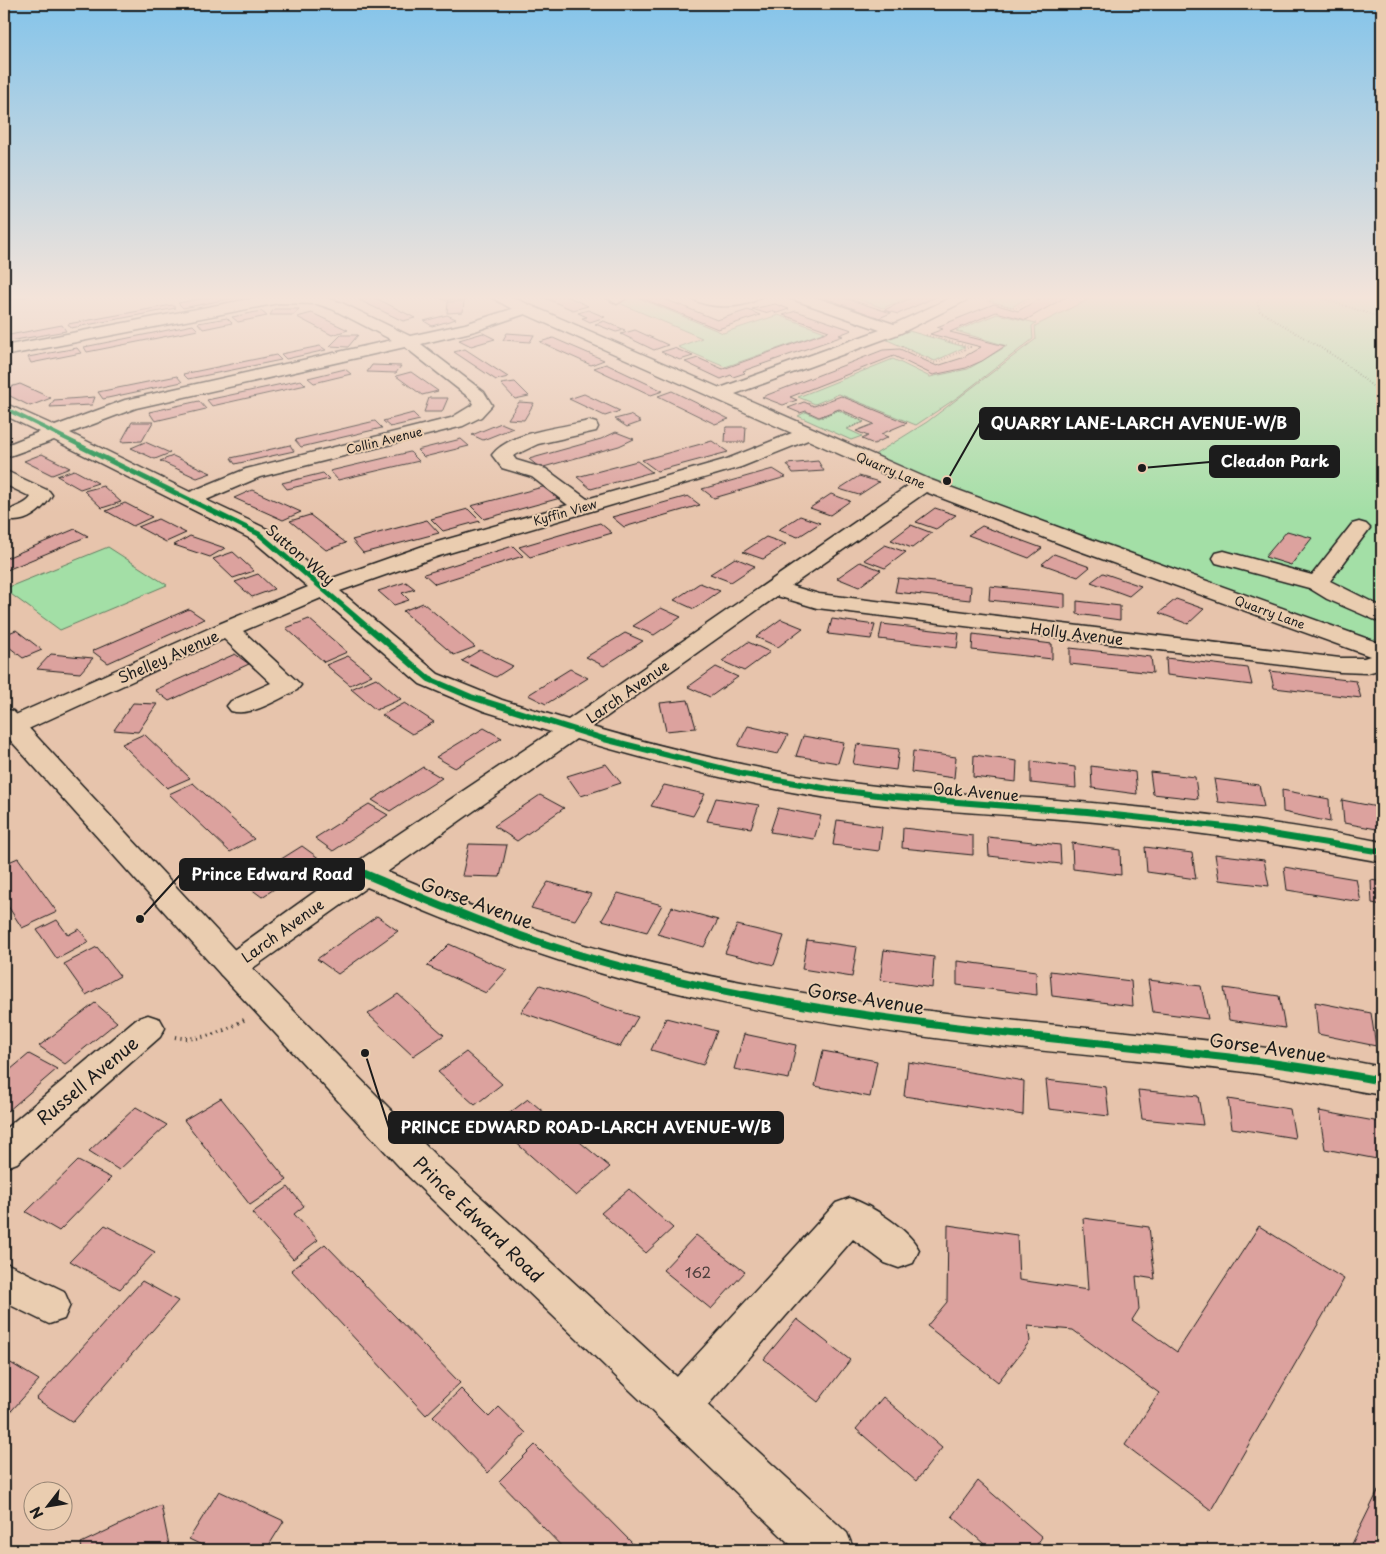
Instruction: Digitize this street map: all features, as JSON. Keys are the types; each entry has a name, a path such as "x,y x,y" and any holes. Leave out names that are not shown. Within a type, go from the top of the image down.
{"street":[{"path":"4,452 131,404 294,368"},
{"name":"Collin Avenue","path":"189,500 253,473 457,422 475,414 483,405 478,396 441,368"},
{"name":"Quarry Lane","path":"659,368 806,434 924,484 1074,541 1382,652"},
{"path":"719,394 791,368"},
{"name":"Sutton Way","path":"4,408 259,534 429,679 459,694 572,730"},
{"path":"584,507 539,473 509,464 502,455 510,448 525,442 589,427"},
{"name":"Kyffin View","path":"324,589 430,552 734,463 806,434"},
{"path":"4,476 42,495 36,505 14,516"},
{"name":"Larch Avenue","path":"232,966 362,873 572,730 924,484"},
{"path":"1317,583 1359,528"},
{"path":"1224,558 1317,583 1335,594 1382,616"},
{"name":"Holly Avenue","path":"773,588 817,601 1340,665 1367,666 1382,660"},
{"name":"Shelley Avenue","path":"7,724 324,589"},
{"path":"227,629 288,685 240,706"},
{"name":"Prince Edward Road","path":"7,724 269,1006 422,1166 830,1550"},
{"name":"Oak Avenue","path":"572,730 672,757 747,774 829,789 956,803 1086,812 1186,822 1346,844 1382,852"},
{"name":"Gorse Avenue","path":"362,873 474,920 617,966 732,992 944,1026 1223,1055 1345,1073 1382,1082"},
{"name":"Russell Avenue","path":"4,1152 148,1028"},
{"path":"678,1407 850,1215 899,1250"},
{"path":"4,1281 49,1305"}],"path":[{"path":"1350,368 1368,380 1382,394"},
{"path":"148,1028 186,1040 223,1032 269,1006"}],"green space":[{"path":"872,368 911,368 930,377 968,369 996,368 958,397 916,425 839,394 815,404 798,397"},
{"path":"999,368 1382,368 1382,647 1062,533 874,455 927,422"},
{"path":"838,410 864,422 847,429 862,436 851,440 798,416 806,412 819,418"},
{"path":"108,547 167,585 60,630 4,589"}],"building":[{"path":"215,368 244,368 188,379 183,374"},
{"path":"370,368 400,368 396,373 367,372"},
{"path":"477,368 493,368 508,377 496,380"},
{"path":"594,368 613,368 663,391 651,395"},
{"path":"697,368 753,368 743,371 745,373 721,379"},
{"path":"838,368 865,368 790,397 797,400 783,405 762,397"},
{"path":"918,368 967,368 966,368 933,375"},
{"path":"345,369 351,374 314,383 308,378"},
{"path":"411,372 438,391 422,395 396,376"},
{"path":"177,376 182,382 103,399 98,392"},
{"path":"301,380 306,385 212,406 207,400"},
{"path":"515,382 529,396 515,399 501,384"},
{"path":"20,384 51,398 30,406 4,393 4,389"},
{"path":"672,391 729,419 715,424 658,396"},
{"path":"584,394 620,411 605,416 569,399"},
{"path":"841,396 907,423 881,434 888,437 874,444 862,439 868,436 856,431 874,424 839,409 819,417 806,411 800,413 788,408 804,402 814,406"},
{"path":"95,397 92,405 50,407 54,400"},
{"path":"429,398 448,398 442,412 424,412"},
{"path":"199,401 206,409 155,421 149,412"},
{"path":"519,402 534,403 524,420 508,419"},
{"path":"413,413 420,420 390,427 383,421"},
{"path":"630,415 641,422 627,427 615,419"},
{"path":"375,421 382,428 301,447 295,440"},
{"path":"132,422 153,422 142,441 121,442"},
{"path":"501,423 513,428 483,440 472,435"},
{"path":"726,427 746,427 745,442 725,442"},
{"path":"616,432 634,439 619,446 540,468 529,459 601,439"},
{"path":"461,439 469,446 424,457 417,450"},
{"path":"712,441 728,452 657,471 642,460"},
{"path":"145,442 170,453 155,459 131,448"},
{"path":"290,445 294,451 235,464 231,458"},
{"path":"410,452 419,461 338,480 330,471"},
{"path":"42,454 70,468 52,475 24,461"},
{"path":"173,456 211,473 197,478 160,461"},
{"path":"637,461 652,472 591,489 577,477"},
{"path":"818,461 824,471 793,473 787,464"},
{"path":"773,469 786,477 714,498 702,489"},
{"path":"74,470 98,483 80,489 57,476"},
{"path":"323,473 329,479 287,489 282,483"},
{"path":"859,476 879,482 859,495 839,489"},
{"path":"550,485 564,497 484,519 471,506"},
{"path":"103,486 121,502 102,508 84,491"},
{"path":"252,490 301,512 283,520 234,498"},
{"path":"831,494 850,501 830,515 810,508"},
{"path":"688,496 700,505 624,527 612,517"},
{"path":"125,503 152,517 133,526 106,511"},
{"path":"935,508 956,515 936,529 916,522"},
{"path":"468,509 480,521 443,531 431,519"},
{"path":"310,515 346,543 326,550 290,521"},
{"path":"800,516 820,523 798,537 778,530"},
{"path":"158,519 186,533 166,542 138,527"},
{"path":"427,520 439,533 363,553 352,540"},
{"path":"600,523 612,533 530,557 519,547"},
{"path":"911,525 932,533 912,548 891,540"},
{"path":"982,526 1042,548 1029,558 968,535"},
{"path":"75,529 88,536 7,570 4,568 4,559"},
{"path":"1287,531 1312,538 1291,565 1265,557"},
{"path":"190,536 225,548 210,557 174,545"},
{"path":"766,537 786,544 763,559 743,552"},
{"path":"885,545 906,552 885,568 864,560"},
{"path":"513,546 523,556 435,584 424,574"},
{"path":"233,552 254,571 233,578 213,559"},
{"path":"1054,554 1090,567 1078,577 1042,564"},
{"path":"735,558 755,566 731,582 710,574"},
{"path":"860,562 881,570 859,587 837,578"},
{"path":"1103,573 1141,586 1129,596 1091,582"},
{"path":"258,574 274,589 252,597 235,582"},
{"path":"898,578 971,586 970,600 895,592"},
{"path":"406,582 415,589 402,593 409,600 394,605 378,591"},
{"path":"700,583 720,591 694,609 674,600"},
{"path":"990,586 1065,594 1065,608 989,600"},
{"path":"1176,599 1204,609 1188,624 1159,613"},
{"path":"1077,601 1120,606 1120,620 1077,614"},
{"path":"423,603 475,647 454,655 403,611"},
{"path":"661,608 681,617 654,635 633,626"},
{"path":"189,609 204,619 108,663 92,651"},
{"path":"309,619 347,652 324,662 286,628"},
{"path":"781,619 803,628 778,647 756,637"},
{"path":"832,619 875,625 871,639 828,634"},
{"path":"882,624 959,633 957,648 879,639"},
{"path":"16,630 42,650 23,658 4,643 4,635"},
{"path":"625,633 643,641 604,666 586,657"},
{"path":"973,634 1052,644 1052,659 972,650"},
{"path":"748,642 770,652 744,671 722,661"},
{"path":"1070,648 1151,657 1153,673 1070,664"},
{"path":"480,650 513,666 496,677 462,661"},
{"path":"51,654 93,658 80,673 37,669"},
{"path":"235,654 249,664 169,701 155,690"},
{"path":"348,656 372,675 350,685 326,665"},
{"path":"1166,658 1248,668 1252,685 1167,675"},
{"path":"716,667 738,677 710,697 688,687"},
{"path":"570,669 588,678 546,704 528,695"},
{"path":"1270,671 1356,681 1361,698 1274,688"},
{"path":"376,678 401,699 376,710 351,689"},
{"path":"688,700 696,728 666,731 660,703"},
{"path":"133,703 157,704 138,732 114,730"},
{"path":"405,703 434,722 412,734 382,715"},
{"path":"748,726 788,735 778,754 738,746"},
{"path":"484,728 502,738 455,768 436,757"},
{"path":"144,734 190,778 167,788 122,744"},
{"path":"803,736 844,743 838,763 796,756"},
{"path":"857,744 899,749 896,770 853,764"},
{"path":"913,751 956,757 954,778 911,772"},
{"path":"974,755 1017,761 1016,782 973,777"},
{"path":"1031,761 1075,767 1076,788 1031,783"},
{"path":"606,764 621,783 581,796 567,776"},
{"path":"1091,766 1135,772 1137,794 1092,788"},
{"path":"423,767 442,778 390,811 372,800"},
{"path":"1150,772 1195,777 1198,799 1153,794"},
{"path":"1214,779 1259,785 1264,807 1218,802"},
{"path":"193,783 254,839 230,852 169,794"},
{"path":"664,785 705,794 693,816 651,806"},
{"path":"1282,790 1329,799 1330,822 1283,812"},
{"path":"540,795 564,808 517,841 494,826"},
{"path":"716,798 759,805 751,828 707,821"},
{"path":"1342,800 1382,808 1382,830 1344,823"},
{"path":"369,804 388,815 333,851 315,838"},
{"path":"778,808 821,816 814,839 770,832"},
{"path":"837,820 882,827 879,851 833,845"},
{"path":"903,828 973,836 973,855 902,848"},
{"path":"988,837 1060,845 1061,864 989,856"},
{"path":"1072,843 1120,850 1121,875 1073,869"},
{"path":"469,844 507,845 500,877 462,876"},
{"path":"302,846 320,859 262,897 243,883"},
{"path":"1145,847 1192,853 1196,879 1147,872"},
{"path":"1215,854 1264,860 1269,886 1219,880"},
{"path":"18,858 57,912 22,928 4,900 4,864"},
{"path":"1284,867 1356,879 1361,902 1287,890"},
{"path":"1371,880 1382,882 1382,905 1372,903"},
{"path":"548,882 591,894 575,920 531,908"},
{"path":"618,893 662,905 647,932 602,920"},
{"path":"672,907 718,920 704,947 657,934"},
{"path":"377,916 398,931 338,974 317,959"},
{"path":"57,920 68,935 79,929 89,942 57,959 37,930"},
{"path":"737,925 784,936 774,965 725,953"},
{"path":"807,940 857,947 852,977 802,969"},
{"path":"449,944 507,970 486,993 427,966"},
{"path":"97,947 120,976 86,995 64,964"},
{"path":"884,950 934,957 932,988 880,980"},
{"path":"957,961 1036,971 1037,995 957,985"},
{"path":"1050,971 1131,981 1133,1006 1052,996"},
{"path":"1148,980 1201,986 1208,1019 1153,1012"},
{"path":"540,985 638,1017 620,1047 521,1012"},
{"path":"1224,988 1279,996 1285,1028 1229,1020"},
{"path":"398,994 444,1035 413,1056 368,1014"},
{"path":"1315,1002 1371,1013 1376,1046 1318,1034"},
{"path":"95,1003 117,1022 65,1064 39,1046"},
{"path":"666,1018 717,1031 703,1065 651,1050"},
{"path":"744,1034 796,1045 789,1079 734,1069"},
{"path":"823,1051 877,1061 870,1097 815,1086"},
{"path":"466,1052 502,1084 475,1105 438,1072"},
{"path":"29,1054 57,1069 8,1111 4,1108 4,1075"},
{"path":"908,1062 1024,1081 1023,1115 904,1096"},
{"path":"1046,1080 1106,1087 1109,1116 1049,1109"},
{"path":"1138,1090 1198,1096 1203,1125 1142,1119"},
{"path":"221,1098 287,1180 250,1205 184,1120"},
{"path":"528,1099 610,1167 576,1196 495,1124"},
{"path":"1228,1099 1290,1109 1295,1138 1232,1128"},
{"path":"136,1107 167,1125 119,1170 89,1151"},
{"path":"1319,1111 1380,1122 1382,1160 1325,1149"},
{"path":"78,1161 111,1178 59,1231 26,1212"},
{"path":"288,1187 304,1206 294,1214 318,1240 293,1259 252,1213"},
{"path":"629,1189 673,1228 646,1253 601,1213"},
{"path":"1083,1218 1149,1227 1155,1279 1136,1276 1139,1309 1132,1320 1177,1352 1259,1226 1344,1279 1211,1510 1125,1445 1159,1393 1073,1330 1028,1326 1030,1341 998,1382 927,1326 947,1302 948,1225 1017,1235 1019,1280 1088,1290"},
{"path":"105,1225 155,1252 120,1289 70,1261"},
{"path":"696,1235 745,1272 711,1309 663,1270"},
{"path":"325,1244 460,1383 426,1415 291,1270"},
{"path":"142,1281 178,1301 73,1422 36,1399"},
{"path":"797,1319 850,1360 818,1402 764,1359"},
{"path":"4,1359 39,1380 4,1419"},
{"path":"461,1389 489,1417 499,1407 526,1433 488,1473 433,1416"},
{"path":"883,1397 942,1448 916,1481 856,1429"},
{"path":"535,1445 639,1550 565,1550 499,1481"},
{"path":"978,1481 1042,1537 1033,1550 991,1550 952,1516"},
{"path":"1381,1485 1382,1550 1360,1550 1352,1544"},
{"path":"219,1491 284,1521 266,1550 212,1550 189,1539"},
{"path":"161,1505 170,1550 82,1550 81,1543"}],"cycle path":[{"path":"4,408 259,534 429,679 450,689 515,713 660,754 801,785 893,797 1087,812 1198,823 1272,832 1382,852"},
{"path":"362,873 457,912 553,947 619,966 699,985 821,1008 944,1026 1219,1055 1273,1062 1382,1081"}],"place":[{"name":"Cleadon Park","path":"1142,468"},
{"name":"QUARRY LANE-LARCH AVENUE-W/B","path":"947,481"},
{"name":"Prince Edward Road","path":"140,919"},
{"name":"PRINCE EDWARD ROAD-LARCH AVENUE-W/B","path":"365,1053"}]}
